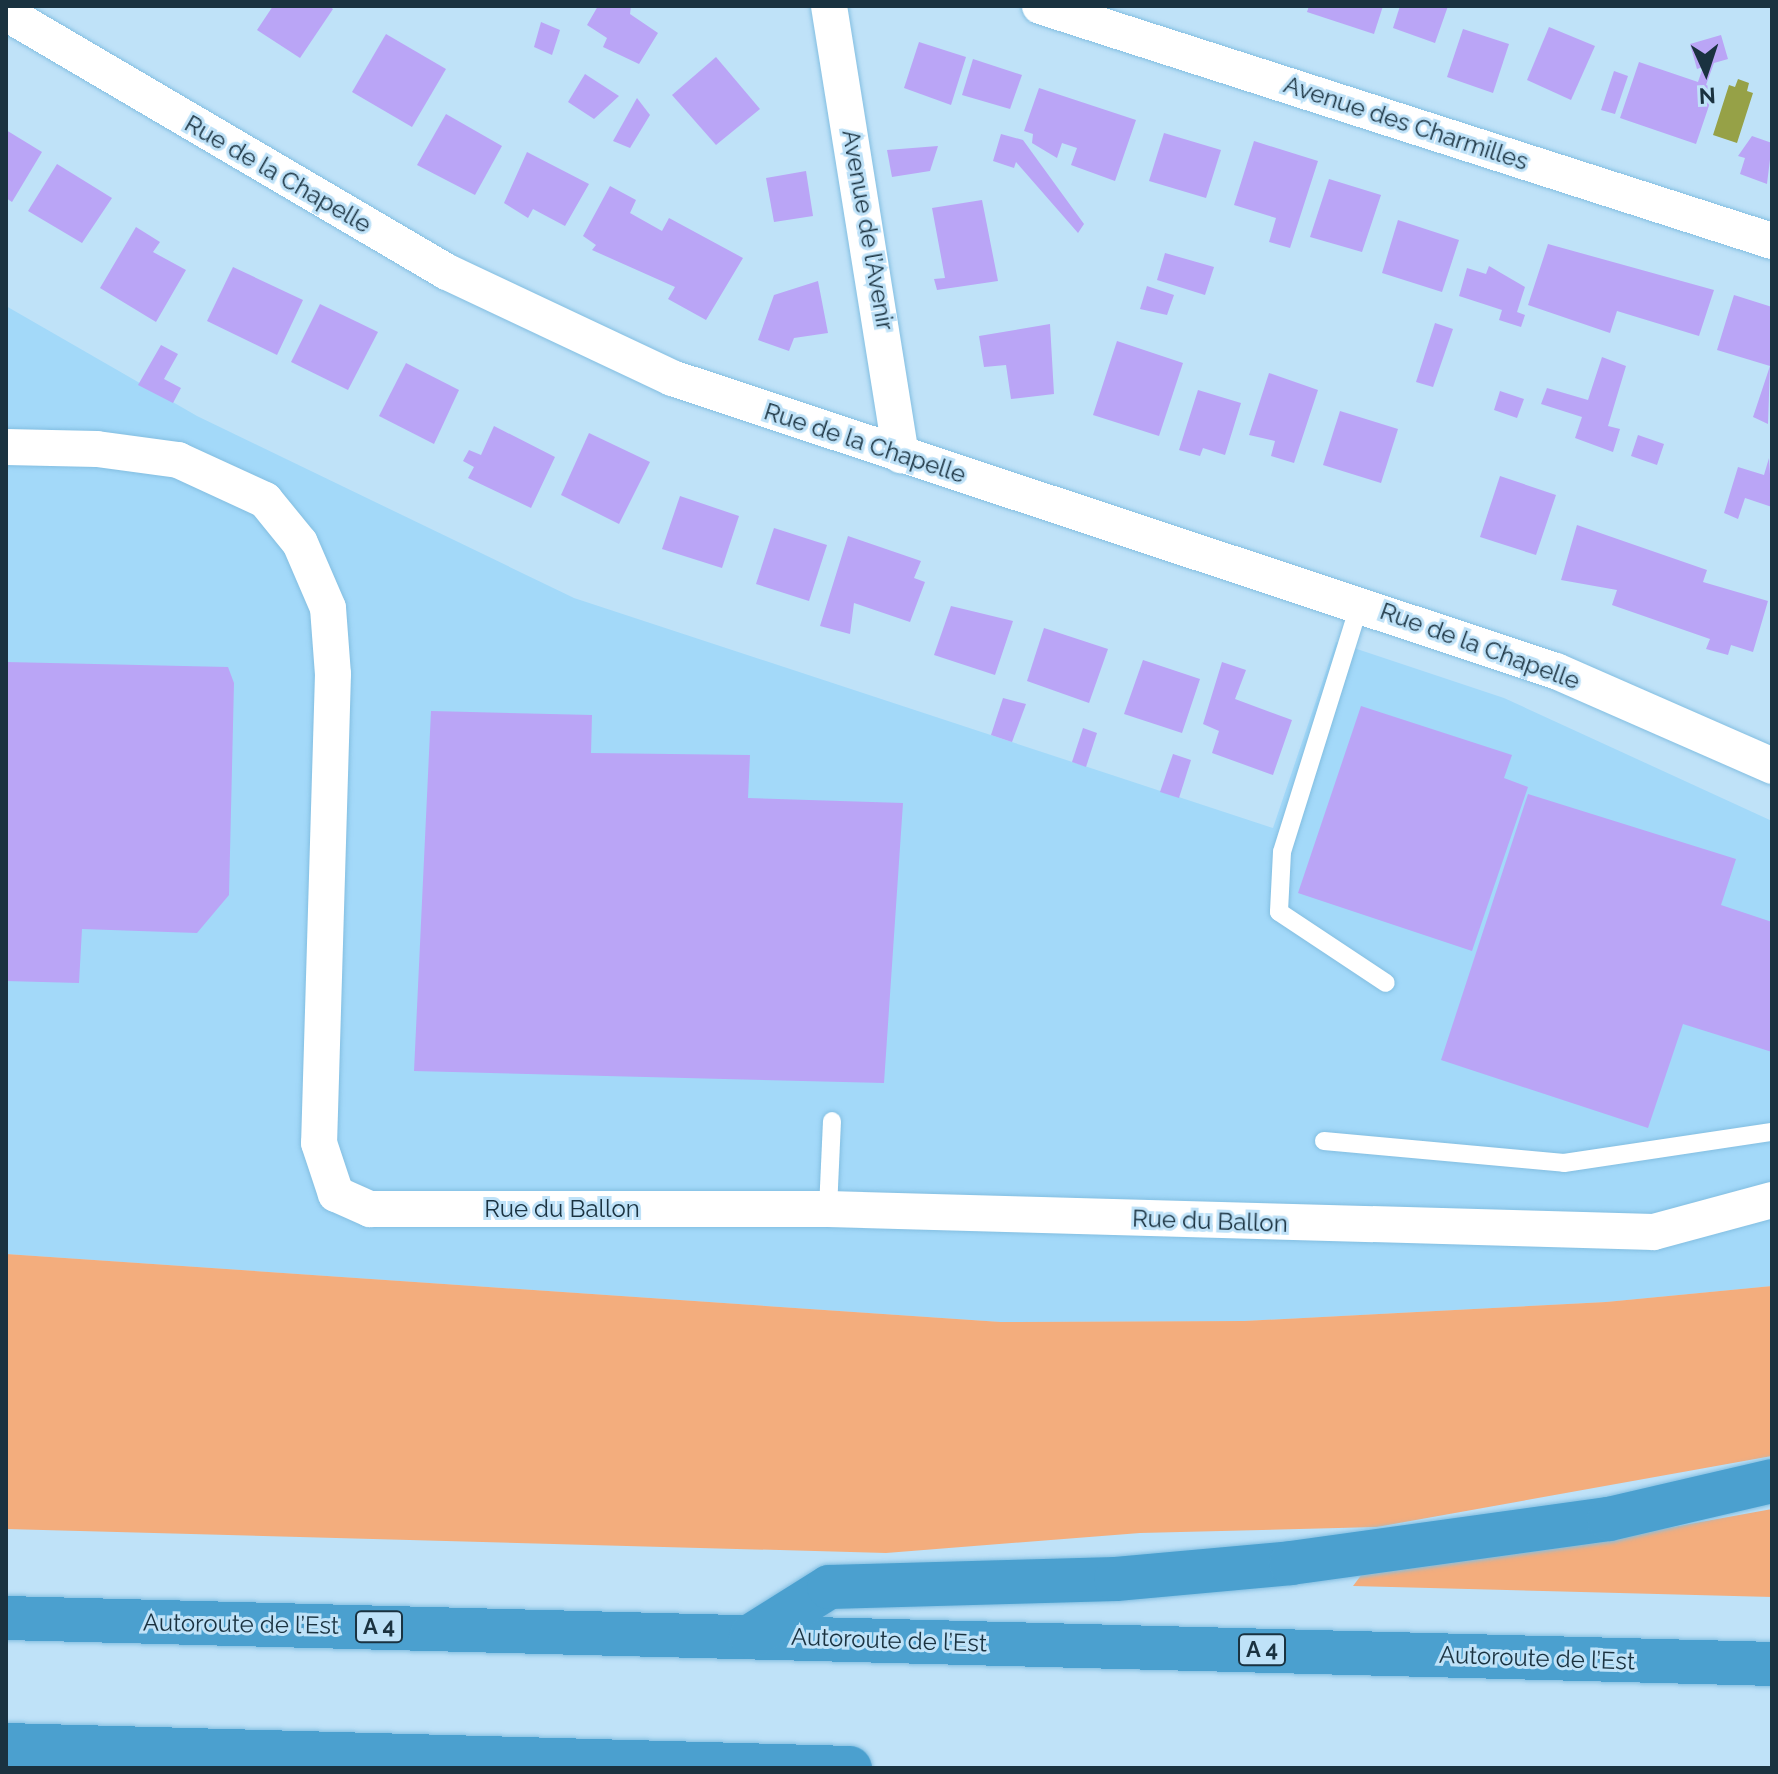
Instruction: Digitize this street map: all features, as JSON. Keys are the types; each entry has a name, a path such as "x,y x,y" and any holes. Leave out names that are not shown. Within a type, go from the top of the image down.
{"highway":[{"path":"751,1636 829,1587 1116,1579 1291,1563 1609,1519 1772,1481"},
{"name":"Autoroute de l’Est","path":"6,1618 1772,1664"},
{"path":"6,1745 850,1768"}],"street":[{"name":"Avenue de l’Avenir","path":"829,6 901,455"},
{"name":"Avenue des Charmilles","path":"1040,6 1772,241"},
{"name":"Rue de la Chapelle","path":"6,13 447,272 672,378 1360,603 1556,671 1772,766"},
{"name":"Rue du Ballon","path":"6,447 97,449 178,460 265,500 300,543 328,608 333,674 319,1143 336,1194 370,1209 828,1209 1654,1232 1772,1200"}],"lane":[{"path":"1360,603 1282,852 1279,912 1386,983"},
{"path":"828,1209 832,1121"},
{"path":"1324,1141 1564,1163 1772,1132"}],"shaded area":[{"path":"1738,79 1749,83 1747,91 1753,93 1737,143 1713,135 1729,85 1735,87"},
{"path":"6,306 197,416 574,598 1273,828 1336,642 1504,698 1772,821 1772,1286 1606,1302 1244,1321 1001,1322 6,1254"},
{"path":"6,1254 1001,1322 1244,1321 1606,1302 1772,1286 1772,1456 1377,1527 1140,1533 886,1553 6,1529"},
{"path":"1772,1509 1772,1597 1353,1586 1362,1574 1552,1549"}],"building":[{"path":"273,6 329,6 333,9 300,58 257,30"},
{"path":"598,6 631,6 630,14 658,33 639,64 603,47 607,38 587,25"},
{"path":"1309,6 1383,6 1374,34 1307,12"},
{"path":"1400,6 1448,6 1435,43 1393,28"},
{"path":"541,22 560,30 552,55 534,47"},
{"path":"1549,27 1595,46 1571,100 1527,80"},
{"path":"1463,29 1509,44 1493,93 1447,77"},
{"path":"386,34 446,69 412,127 352,92"},
{"path":"1721,35 1728,59 1714,63 1706,85 1715,88 1696,144 1620,118 1639,62 1698,82 1703,67 1697,69 1690,44"},
{"path":"919,42 966,57 951,105 904,88"},
{"path":"716,57 760,109 716,145 672,95"},
{"path":"973,59 1022,75 1010,109 962,95"},
{"path":"1614,71 1628,76 1615,114 1601,110"},
{"path":"585,74 619,96 594,119 568,102"},
{"path":"1039,88 1136,120 1115,181 1071,165 1077,148 1062,143 1057,158 1032,143 1033,134 1024,131"},
{"path":"637,98 650,115 630,148 613,141"},
{"path":"446,114 502,146 475,195 417,165"},
{"path":"6,130 42,152 12,202 6,198"},
{"path":"1164,133 1221,150 1206,198 1149,181"},
{"path":"1001,134 1023,140 1084,224 1078,233 1016,162 1014,168 993,161"},
{"path":"1752,136 1772,143 1767,184 1740,174 1745,158 1738,156"},
{"path":"1254,141 1318,161 1290,248 1269,242 1276,218 1234,205"},
{"path":"938,146 930,171 892,177 887,150"},
{"path":"527,152 589,184 565,226 533,209 528,218 504,203"},
{"path":"57,164 112,198 82,243 28,211"},
{"path":"806,171 813,216 774,222 766,178"},
{"path":"1329,179 1381,195 1362,252 1310,237"},
{"path":"610,186 636,200 630,213 662,231 669,218 743,258 706,320 668,299 675,287 592,250 596,245 583,236"},
{"path":"982,200 998,281 937,290 934,279 945,278 932,208"},
{"path":"1398,220 1459,240 1442,292 1382,273"},
{"path":"136,227 160,242 153,252 186,270 156,322 100,288"},
{"path":"1548,244 1714,290 1699,336 1617,311 1610,333 1528,305"},
{"path":"1165,253 1214,267 1205,295 1157,280"},
{"path":"1489,266 1525,287 1517,312 1525,315 1521,327 1499,320 1502,310 1459,296 1467,268 1486,274"},
{"path":"233,267 303,300 277,355 207,321"},
{"path":"818,281 828,333 794,338 789,351 758,340 774,295"},
{"path":"1147,286 1174,295 1167,315 1140,309"},
{"path":"1734,295 1772,307 1770,366 1717,350"},
{"path":"320,304 378,332 348,390 291,362"},
{"path":"1435,323 1453,329 1433,387 1416,382"},
{"path":"1050,324 1054,394 1011,399 1006,365 984,367 979,336"},
{"path":"1117,341 1183,363 1159,436 1093,415"},
{"path":"161,345 178,354 164,379 181,388 173,403 138,385"},
{"path":"1602,357 1626,366 1608,426 1620,429 1613,452 1575,438 1582,417 1541,404 1547,388 1588,400"},
{"path":"406,363 459,390 434,444 379,416"},
{"path":"1770,366 1768,424 1753,417"},
{"path":"1269,373 1318,390 1294,463 1271,456 1275,441 1249,435"},
{"path":"1198,390 1241,403 1225,455 1203,448 1200,456 1179,450"},
{"path":"1500,391 1524,399 1517,418 1494,410"},
{"path":"1340,411 1398,429 1381,483 1323,465"},
{"path":"494,426 555,457 531,508 468,478 474,467 463,461 469,450 481,455"},
{"path":"589,433 650,462 619,524 561,495"},
{"path":"1638,435 1664,444 1657,465 1631,456"},
{"path":"1769,458 1772,507 1745,498 1738,519 1724,513 1738,467 1764,475"},
{"path":"1500,476 1556,495 1536,555 1480,537"},
{"path":"680,496 739,516 722,568 662,549"},
{"path":"1577,525 1707,570 1703,582 1768,601 1753,652 1731,645 1728,655 1706,649 1710,639 1612,605 1617,590 1561,580"},
{"path":"774,528 827,545 809,601 756,584"},
{"path":"848,536 921,561 914,578 925,582 910,622 854,603 850,634 820,626"},
{"path":"951,606 1013,621 995,675 934,655"},
{"path":"1044,628 1108,649 1089,703 1027,681"},
{"path":"1143,660 1200,679 1182,733 1124,714"},
{"path":"6,662 228,667 234,683 229,895 197,933 82,929 79,983 6,981"},
{"path":"1222,662 1246,670 1235,699 1292,720 1273,775 1212,753 1219,731 1203,724"},
{"path":"1003,698 1026,704 1012,742 991,735"},
{"path":"1361,706 1512,755 1504,778 1528,787 1472,951 1298,893"},
{"path":"431,711 592,715 591,753 750,755 748,798 903,803 884,1083 414,1071"},
{"path":"1083,728 1097,733 1086,767 1072,762"},
{"path":"1173,754 1191,760 1179,798 1160,792"},
{"path":"1528,794 1736,859 1721,905 1772,922 1772,1052 1683,1024 1648,1128 1441,1060"}]}
